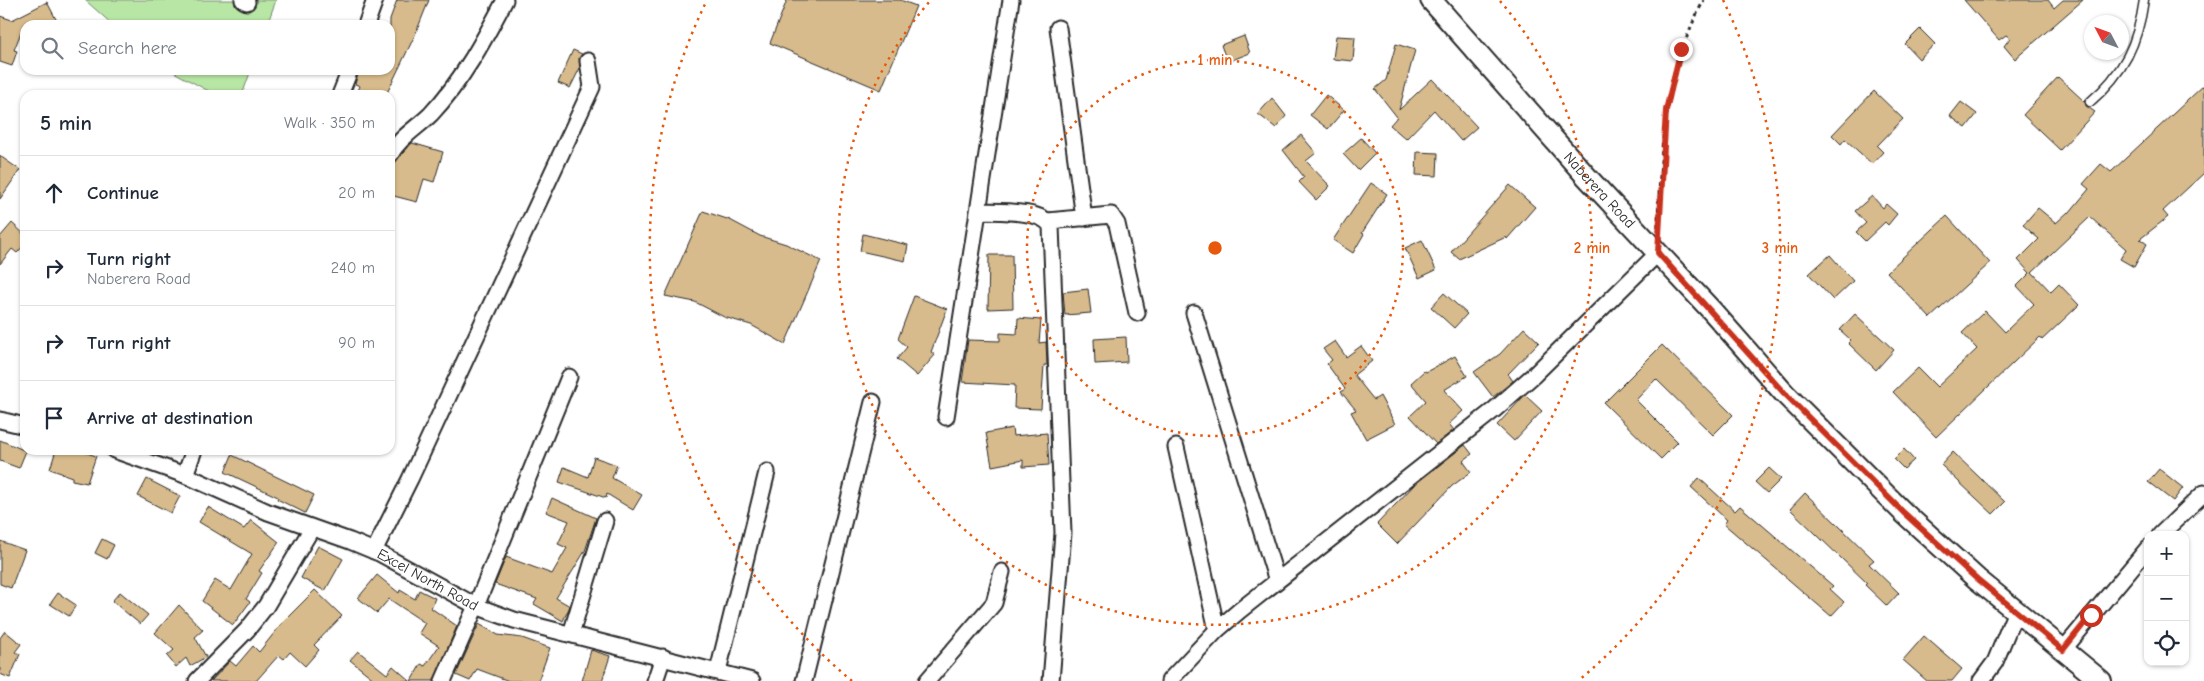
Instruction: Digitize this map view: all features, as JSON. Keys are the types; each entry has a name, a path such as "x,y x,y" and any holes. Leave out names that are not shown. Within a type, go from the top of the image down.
{"street":[{"path":"368,20 375,0"},
{"path":"395,148 400,140 430,114 468,65 505,0"},
{"path":"946,417 1010,0"},
{"name":"Naberera Road","path":"1431,0 1586,176 1784,393 1904,513 2016,611 2100,681"},
{"path":"1058,28 1084,218"},
{"path":"374,551 410,479 592,87 588,61"},
{"path":"342,90 348,75"},
{"path":"979,211 1036,214 1048,221 1111,215 1117,224 1137,313"},
{"path":"1048,221 1052,233 1063,534 1051,681"},
{"path":"1169,681 1217,630 1494,410 1535,374 1658,253"},
{"path":"1194,313 1277,581"},
{"path":"443,681 476,606 569,377"},
{"path":"804,681 873,402"},
{"path":"0,420 20,425"},
{"path":"1176,447 1217,630"},
{"name":"Excel North Road","path":"128,455 184,475 268,512 374,551 476,606 514,620 752,681"},
{"path":"184,475 192,455"},
{"path":"718,671 767,472"},
{"path":"2164,531 2204,493"},
{"path":"571,634 605,522"},
{"path":"196,681 230,649 266,606 312,528"},
{"path":"2063,650 2144,553"},
{"path":"927,681 994,603 1002,572"},
{"path":"1981,681 1995,662 2016,611"},
{"path":"655,681 663,657"}],"lane":[{"path":"2090,102 2123,67 2132,50 2142,19 2144,0"}],"path":[{"path":"1658,253 1666,110 1681,49 1692,22 1704,0"}],"green space":[{"path":"85,0 276,0 269,20 107,20"},
{"path":"179,75 249,75 244,90 207,90"}],"building":[{"path":"397,0 429,0 415,35 388,90 358,90 360,86 355,84 358,75 395,75 395,20 390,19"},
{"path":"787,0 900,0 916,6 881,90 770,43"},
{"path":"1964,0 2048,0 2054,8 2063,0 2083,0 2015,59 2004,46 2010,38 2006,35 1999,40"},
{"path":"47,2 56,20 20,20 20,35 14,50 17,51 12,66 0,62 0,16 12,20"},
{"path":"1920,29 1935,44 1919,59 1905,44"},
{"path":"1244,36 1250,53 1227,62 1221,45"},
{"path":"1336,36 1355,37 1353,61 1333,59"},
{"path":"1396,44 1415,50 1399,110 1432,79 1477,127 1461,141 1434,110 1406,139 1390,125 1397,117 1375,89 1386,80"},
{"path":"573,50 582,54 579,58 580,68 570,88 558,83"},
{"path":"2058,77 2085,102 2086,106 2095,112 2060,150 2023,115"},
{"path":"2204,85 2204,173 2163,211 2168,217 2140,239 2147,244 2134,267 2120,259 2126,249 2090,217 2032,272 2051,292 2059,284 2079,305 2042,340 2040,337 1936,437 1893,392 1918,368 1937,387 1977,349 1962,333 1985,311 2005,332 2034,304 2017,286 2030,273 2018,260 2039,239 2023,225 2038,208 2056,223 2069,213 2089,189 2083,184 2101,164 2111,172"},
{"path":"1874,91 1903,119 1877,146 1883,152 1872,164 1845,139 1841,144 1832,135"},
{"path":"1326,95 1344,110 1328,129 1310,115"},
{"path":"1272,98 1286,116 1276,128 1258,114"},
{"path":"1961,102 1977,114 1966,128 1950,116"},
{"path":"1301,135 1316,153 1306,161 1330,186 1316,200 1299,182 1304,177 1283,150"},
{"path":"1361,138 1375,153 1358,170 1343,154"},
{"path":"412,143 443,152 434,182 424,179 417,202 395,196 395,162"},
{"path":"1417,152 1438,153 1437,176 1416,175"},
{"path":"0,156 20,170 0,199"},
{"path":"1371,183 1387,194 1362,233 1364,234 1353,253 1333,240"},
{"path":"1510,185 1535,207 1507,239 1506,237 1459,259 1451,252"},
{"path":"1872,196 1883,208 1886,204 1897,214 1888,225 1885,222 1865,241 1856,232 1866,223 1855,211"},
{"path":"703,211 730,220 760,236 786,244 821,261 785,344 751,325 724,317 695,302 665,296"},
{"path":"1947,216 1990,263 1930,318 1887,272"},
{"path":"12,223 20,230 20,250 17,253 12,249 0,264 0,237"},
{"path":"863,234 908,245 905,261 860,251"},
{"path":"1422,240 1436,270 1419,278 1405,248"},
{"path":"989,255 1012,255 1013,308 988,309"},
{"path":"1830,255 1853,281 1833,300 1809,274"},
{"path":"1088,289 1091,313 1065,315 1063,292"},
{"path":"1444,293 1467,314 1454,328 1431,307"},
{"path":"914,296 947,309 931,352 935,355 917,376 897,359 907,347 898,339"},
{"path":"1855,314 1894,350 1876,370 1848,343 1851,340 1840,330"},
{"path":"1018,318 1041,320 1039,343 1046,342 1047,365 1044,365 1041,409 1014,408 1015,385 962,382 968,340 1000,341 1000,333 1017,334"},
{"path":"1524,328 1539,342 1508,374 1513,381 1493,397 1474,372 1500,354"},
{"path":"1126,337 1127,362 1095,364 1094,339"},
{"path":"1335,341 1346,357 1361,346 1372,361 1354,375 1374,400 1380,396 1395,424 1366,439 1351,412 1356,410 1341,392 1345,389 1327,364 1332,360 1323,349"},
{"path":"1662,345 1733,415 1713,435 1656,379 1636,400 1678,442 1661,459 1604,403"},
{"path":"1455,356 1467,376 1444,390 1463,411 1449,424 1454,430 1436,444 1410,416 1426,401 1411,383 1424,371 1426,372"},
{"path":"1525,395 1542,411 1514,441 1497,425"},
{"path":"1012,428 1013,436 1047,433 1049,465 1023,467 1023,460 992,466 986,433"},
{"path":"0,440 20,448 20,455 24,455 19,468 0,461"},
{"path":"1465,445 1472,454 1463,461 1471,472 1452,486 1397,544 1377,524 1414,485"},
{"path":"1904,449 1914,460 1904,469 1894,459"},
{"path":"1953,452 2005,502 1993,514 1941,465"},
{"path":"54,455 96,456 87,483 72,480 72,477 50,469"},
{"path":"232,455 314,495 305,513 277,499 278,497 225,472"},
{"path":"594,457 617,465 612,478 642,495 633,510 607,494 606,498 559,482 564,467 588,477"},
{"path":"1769,468 1781,479 1767,493 1755,482"},
{"path":"2159,469 2183,488 2173,501 2148,482"},
{"path":"1699,478 1735,511 1740,506 1833,586 1830,589 1844,602 1831,616 1724,524 1727,520 1691,487"},
{"path":"147,479 180,496 171,513 138,496"},
{"path":"1805,493 1874,560 1869,564 1899,593 1887,606 1865,585 1867,583 1790,509"},
{"path":"552,498 596,518 585,551 556,598 570,606 563,621 534,604 537,599 495,584 506,557 552,574 567,548 558,544 569,521 546,512"},
{"path":"208,507 244,529 251,520 279,542 259,571 262,573 246,599 250,602 233,625 202,601 215,580 231,590 252,554 199,522"},
{"path":"102,539 114,545 107,559 95,553"},
{"path":"0,541 25,550 11,588 0,584"},
{"path":"318,546 343,559 325,591 301,578"},
{"path":"377,575 399,593 400,590 415,599 419,590 435,598 431,608 457,626 434,681 411,681 421,664 425,666 439,646 419,633 425,623 389,599 377,613 358,598"},
{"path":"315,590 342,616 314,645 319,650 305,666 290,652 284,659 279,655 256,681 211,681 230,661 236,666 253,646 259,652 283,622"},
{"path":"120,592 148,615 140,624 112,601"},
{"path":"58,593 76,605 69,616 50,604"},
{"path":"179,605 203,630 195,637 206,657 190,666 186,658 176,667 167,656 174,650 155,633"},
{"path":"479,624 498,635 522,638 550,648 538,681 509,681 477,669 470,681 456,675"},
{"path":"5,631 21,644 15,652 20,654 10,678 0,674 0,638"},
{"path":"1924,636 1962,669 1952,681 1927,681 1903,660"},
{"path":"591,650 610,656 602,681 582,681"},
{"path":"358,651 387,674 393,666 410,681 376,681 350,660"}],"route":[{"path":"1681,49 1666,110 1662,143 1658,253 1784,393 1904,513 1977,579 2063,650 2091,615"}]}
